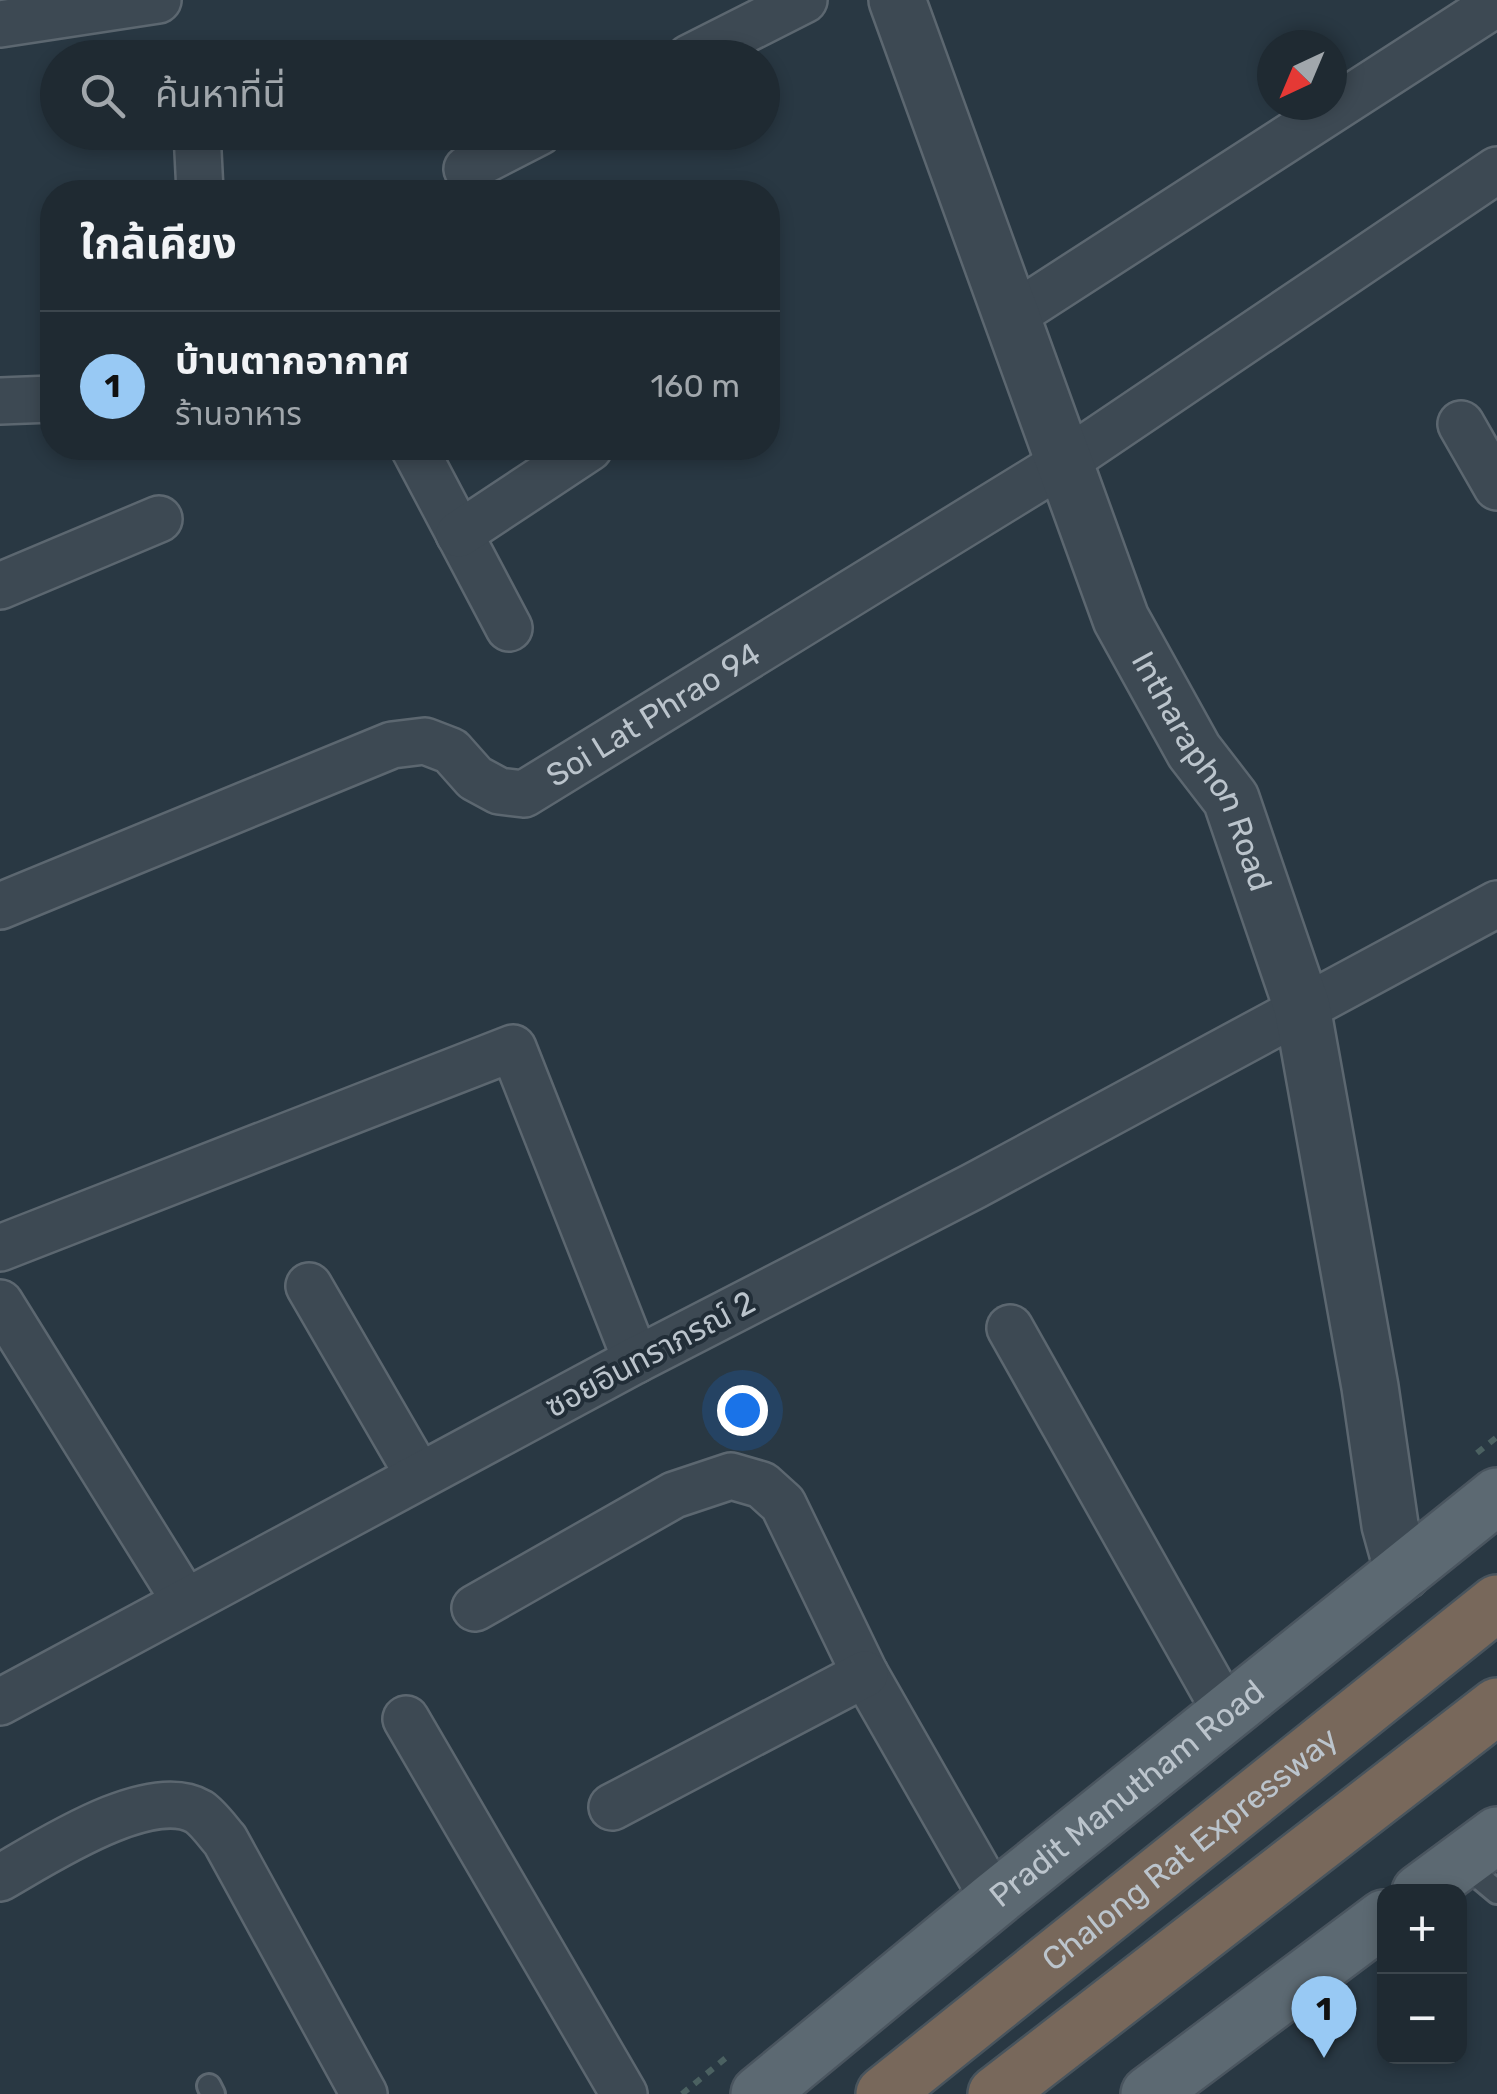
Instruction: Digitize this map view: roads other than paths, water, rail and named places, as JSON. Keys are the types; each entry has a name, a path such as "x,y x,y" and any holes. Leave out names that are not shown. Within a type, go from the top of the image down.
{"highway":[{"name":"Chalong Rat Expressway","path":"884,2094 1497,1604"},
{"path":"996,2094 1497,1706"}],"main road":[{"name":"Pradit Manutham Road","path":"759,2094 1497,1496"},
{"path":"1331,1632 1378,1610 1497,1511"},
{"path":"1149,2094 1377,1923"}],"street":[{"path":"0,24 158,0"},
{"path":"725,40 804,0"},
{"name":"Intharaphon Road","path":"897,0 1122,620 1194,751 1231,798 1302,1007 1370,1387 1390,1526 1402,1572"},
{"path":"1012,316 1497,3"},
{"path":"198,150 199,180"},
{"path":"468,168 504,150"},
{"name":"Soi Lat Phrao 94","path":"0,906 392,745 425,741 451,751 475,778 499,791 524,794 1066,461 1497,170"},
{"path":"0,401 40,399"},
{"path":"1461,424 1497,487"},
{"path":"420,460 509,628"},
{"path":"459,534 570,460"},
{"path":"0,586 159,520"},
{"name":"ซอยอินทราภรณ์ 2","path":"0,1702 1497,904"},
{"path":"0,1248 514,1048 636,1360"},
{"path":"309,1286 419,1476"},
{"path":"0,1302 185,1602"},
{"path":"1010,1328 1226,1712"},
{"path":"475,1608 674,1495 731,1476 762,1485 783,1504 865,1674 994,1900"},
{"path":"612,1806 865,1674"},
{"path":"406,1719 624,2094"},
{"path":"0,1878 106,1821 156,1804 198,1811 225,1840 364,2094"}],"place":[{"name":"บ้านตากอากาศ","path":"1324,2058"}]}
